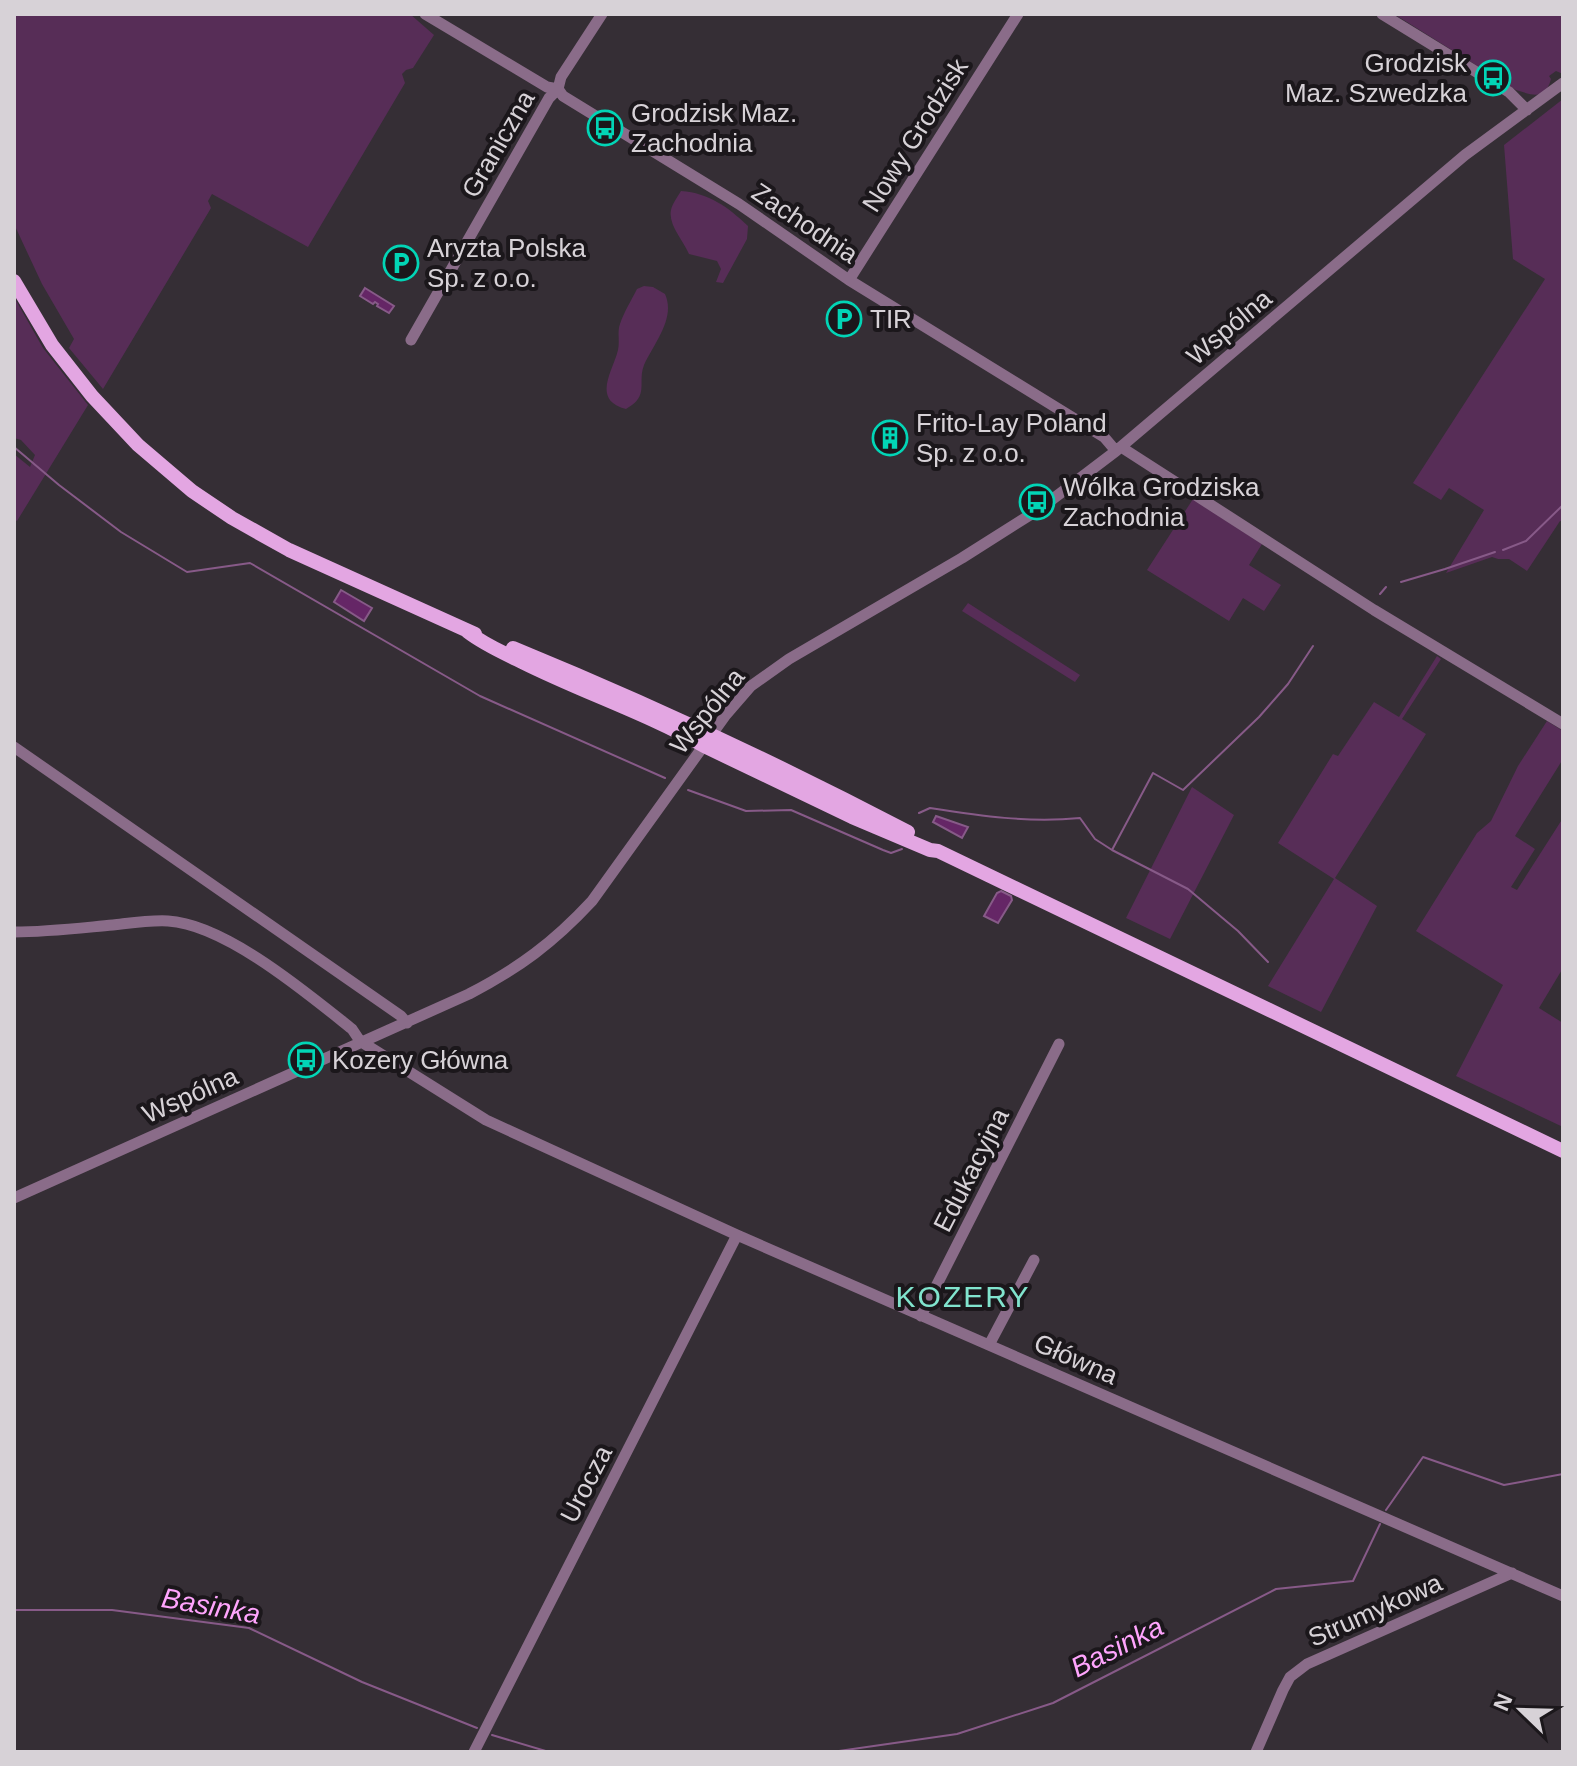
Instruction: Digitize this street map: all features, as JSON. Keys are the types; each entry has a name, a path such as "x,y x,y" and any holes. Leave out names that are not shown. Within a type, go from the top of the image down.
{"main road":[{"path":"14,281 52,345 92,396 138,445 192,491 232,518 289,550 468,632 563,668 707,741 859,806 932,844 938,851 1563,1151"}],"street":[{"name":"Zachodnia","path":"425,14 547,87 558,89 563,96 739,204 849,280 1104,437 1370,608 1563,724"},
{"name":"Graniczna","path":"411,340 549,98 558,89 561,77 602,14"},
{"name":"Nowy Grodzisk","path":"849,280 1018,14"},
{"path":"1382,14 1509,92 1527,110"},
{"name":"Wspólna","path":"14,1198 407,1023 524,963 572,923 609,880 707,741 742,695 764,676 1041,508 1119,449 1465,155 1563,83"},
{"path":"14,747 407,1023"},
{"name":"Główna","path":"14,932 152,921 188,924 232,943 267,965 352,1029 363,1042 486,1120 737,1235 1563,1596"},
{"name":"Edukacyjna","path":"921,1316 1059,1044"},
{"name":"Urocza","path":"474,1752 737,1235"},
{"path":"989,1345 1034,1260"},
{"name":"Strumykowa","path":"1256,1752 1290,1677 1307,1664 1512,1573"}],"shaded area":[{"path":"14,14 410,14 434,35 413,68 402,74 405,83 308,247 212,194 208,201 211,208 103,389 69,348 74,339 42,284 14,224"},
{"path":"1394,14 1563,14 1563,74 1556,71 1549,76 1548,86 1538,95 1516,90"},
{"path":"1563,99 1563,522 1560,521 1527,571 1509,559 1492,557 1446,573 1484,510 1449,488 1441,500 1413,483 1545,279 1513,259 1504,145"},
{"path":"681,191 718,202 748,226 747,239 723,283 716,282 721,269 717,261 689,254 674,227 671,210"},
{"path":"644,286 665,294 668,312 644,365 638,399 626,409 609,399 607,384 618,350 622,320 637,289"},
{"path":"365,288 394,306 389,313 375,302 373,304 360,296"},
{"path":"14,297 43,348 88,405 17,521 14,519 14,454 30,467 35,455 21,440 14,438"},
{"path":"1193,499 1262,544 1249,565 1281,585 1264,611 1243,598 1229,621 1147,570"},
{"path":"341,590 372,608 364,621 334,602"},
{"path":"968,603 1080,675 1075,682 962,611"},
{"path":"1437,656 1441,659 1402,719 1426,734 1335,878 1377,906 1321,1012 1268,986 1334,879 1278,843 1333,754 1338,756 1374,702 1399,717"},
{"path":"1547,721 1563,731 1563,759 1515,836 1535,849 1511,887 1517,890 1563,818 1563,968 1539,1008 1563,1023 1563,1127 1456,1076 1503,985 1416,931 1477,833 1491,821 1518,766"},
{"path":"1192,787 1234,815 1170,939 1126,918"},
{"path":"936,816 968,827 962,838 933,822"},
{"path":"1001,891 1011,896 1012,900 998,923 984,916"}],"waterway":[{"path":"14,447 121,532 187,572 250,563 480,696 665,778"},
{"path":"1503,550 1526,541 1563,505"},
{"path":"1401,582 1495,552"},
{"path":"1380,594 1386,587"},
{"path":"919,813 930,808 1023,819 1080,818 1095,839 1112,850 1153,773 1183,790 1259,717 1288,684 1313,646"},
{"path":"688,790 746,811 791,810 891,853 902,849"},
{"path":"1112,850 1188,889 1238,931 1268,962"},
{"name":"Basinka","path":"1386,1510 1423,1457 1504,1485 1563,1474"},
{"name":"Basinka","path":"832,1752 957,1734 1053,1703 1276,1589 1353,1581 1380,1524"},
{"name":"Basinka","path":"14,1610 112,1610 249,1628 362,1682 477,1728"},
{"name":"Basinka","path":"492,1735 549,1752"}],"place":[{"name":"Grodzisk Maz. Szwedzka","path":"1493,78"},
{"name":"Grodzisk Maz. Zachodnia","path":"605,128"},
{"name":"Aryzta Polska Sp. z o.o.","path":"401,263"},
{"name":"TIR","path":"844,319"},
{"name":"Frito-Lay Poland Sp. z o.o.","path":"890,438"},
{"name":"Wólka Grodziska Zachodnia","path":"1037,502"},
{"name":"Kozery Główna","path":"306,1060"}],"district":[{"name":"KOZERY","path":"963,1296"}]}
